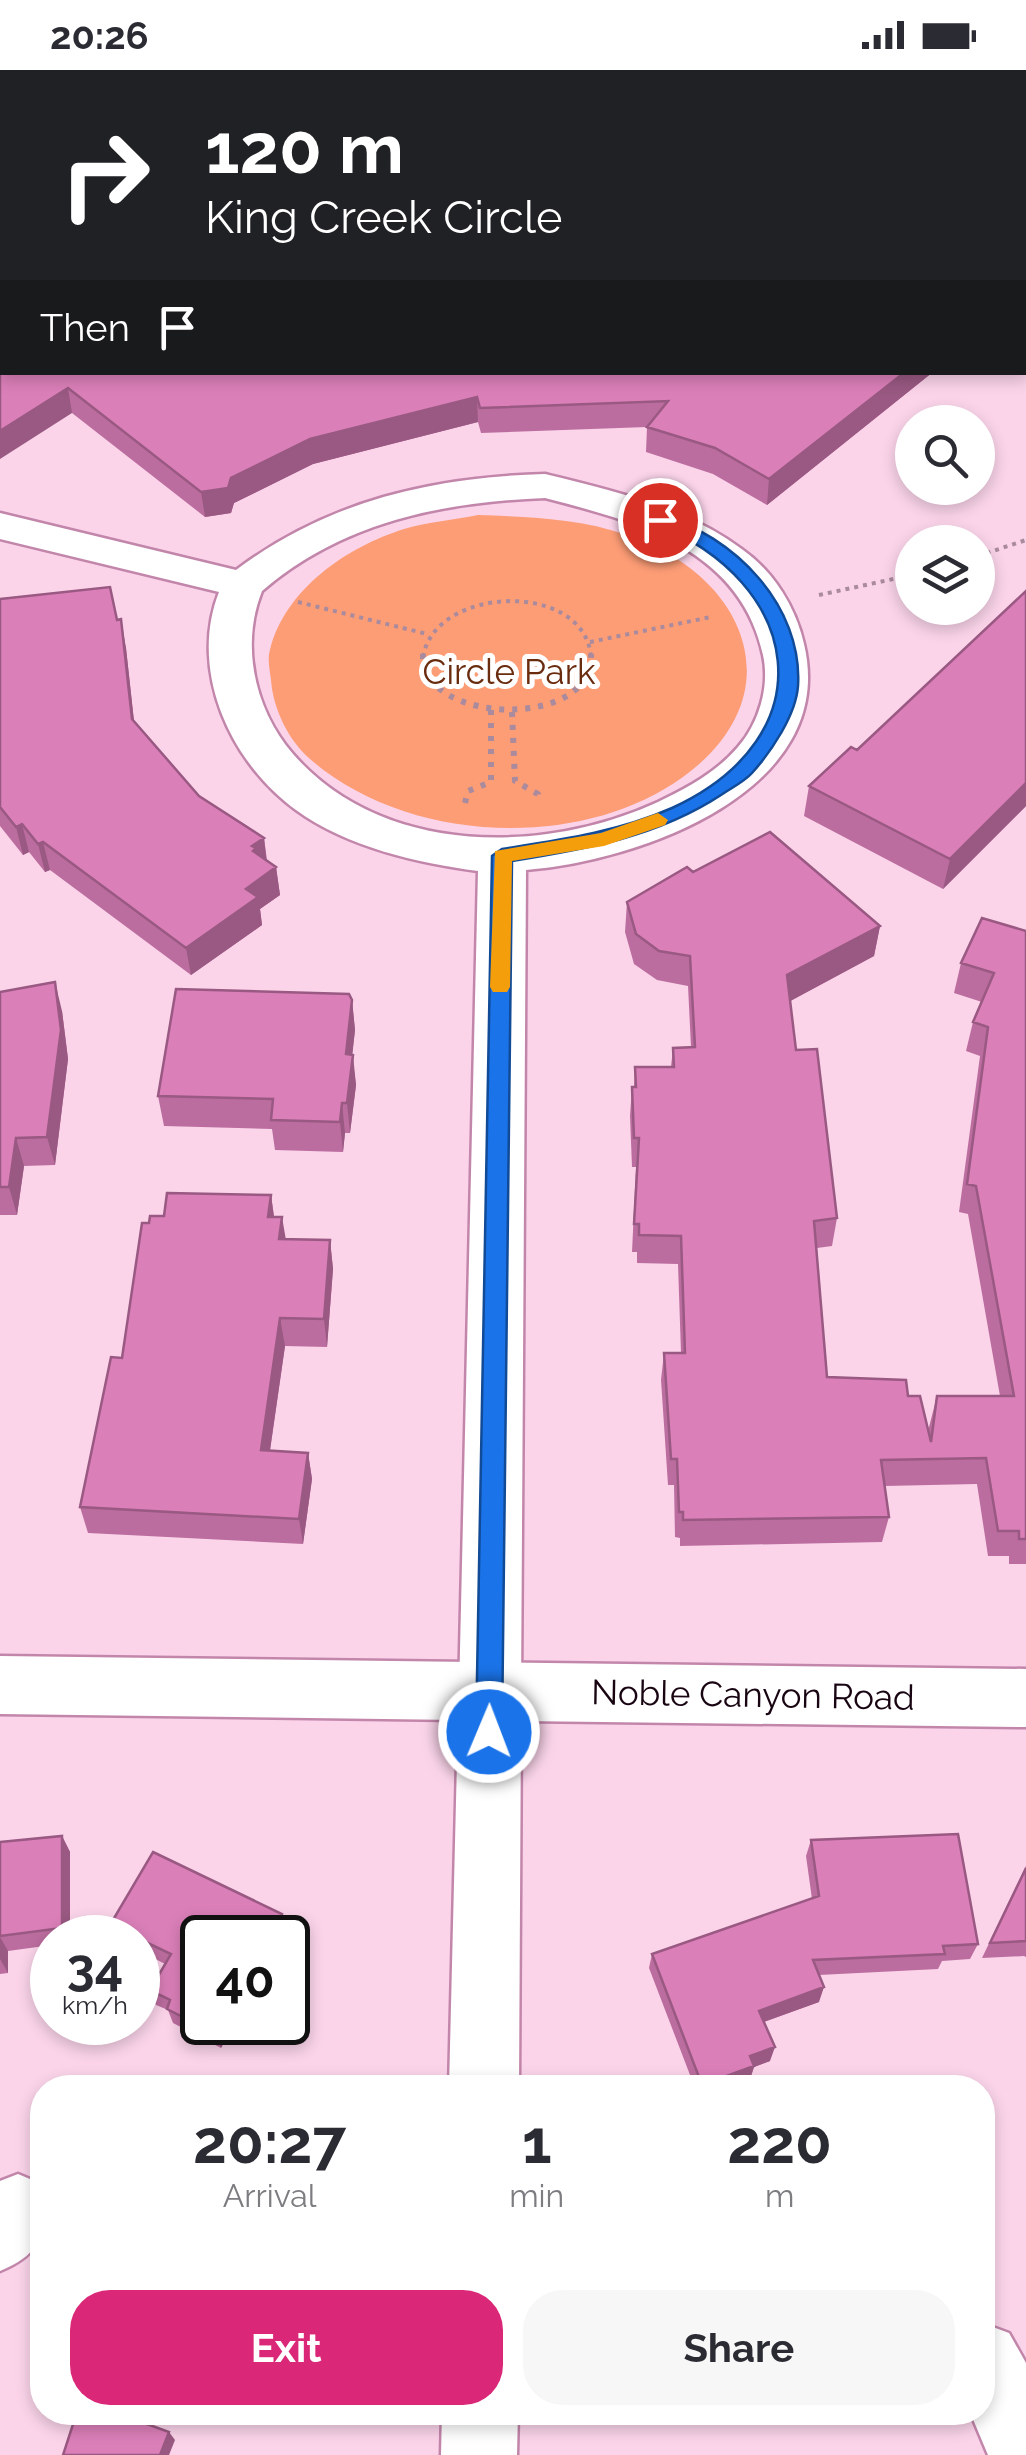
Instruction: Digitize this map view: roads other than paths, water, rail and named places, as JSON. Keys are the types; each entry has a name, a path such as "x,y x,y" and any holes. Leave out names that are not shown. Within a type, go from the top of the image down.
{"street":[{"path":"545,486 627,506 694,533 734,562 772,606 786,646 789,688 778,720 744,770 681,812 604,839 502,856 420,844 353,823 297,787 256,742 233,689 230,638 244,586 288,552 336,526 416,498 478,487 545,486"},
{"path":"0,526 244,586"},
{"path":"484,2075 502,856"},
{"name":"Noble Canyon Road","path":"0,1685 1026,1698"},
{"path":"995,2383 1017,2421 1026,2453"},
{"path":"479,2455 480,2425"}],"park label":[{"name":"Circle Park","path":"509,672"}]}
